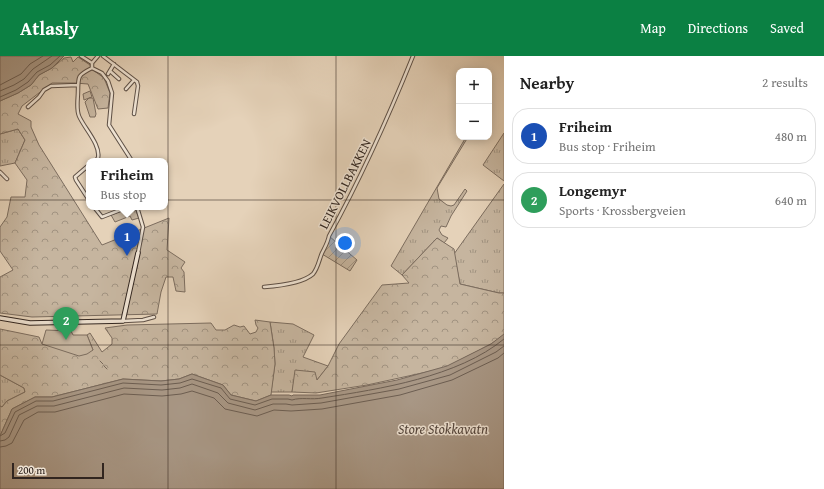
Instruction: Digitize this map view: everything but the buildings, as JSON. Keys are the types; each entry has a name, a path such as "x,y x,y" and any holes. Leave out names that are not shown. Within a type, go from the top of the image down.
{"street":[{"path":"81,56 92,63"},
{"path":"92,68 92,63 98,56"},
{"path":"103,56 137,82 138,86 134,114"},
{"name":"LEIKVOLLBAKKEN","path":"264,286 295,282 313,274 329,236 362,174 379,138 413,56"},
{"path":"114,64 109,72 119,79"},
{"path":"92,68 80,75 78,78 78,114 98,150 98,158"},
{"path":"92,68 102,73 108,81 112,93 109,125 130,158"},
{"path":"126,89 134,80"},
{"path":"28,107 47,88 54,86 78,85"},
{"path":"86,168 75,177 86,195"},
{"path":"0,172 6,180"},
{"path":"96,210 102,217 120,210"},
{"path":"123,321 143,227 138,210"},
{"path":"0,318 30,323 123,321 143,320 154,317"}],"green space":[{"path":"71,57 73,62 78,57 90,65 93,70 104,78 110,93 108,108 98,109 88,84 52,83 22,106 18,114 31,121 31,127 39,145 102,245 169,218 167,250 185,262 181,268 184,272 185,292 176,291 173,277 166,277 161,292 157,314 32,317 0,313 0,277 13,270 0,251 0,227 7,217 11,197 25,197 27,180 15,163 25,140 18,129 0,134 0,101 31,85 39,75 52,68 64,58"},
{"path":"90,91 92,97 84,100 83,94"},
{"path":"89,98 93,98 96,114 95,117 90,117 85,102"},
{"path":"18,129 25,140 15,163 0,166 0,134"},
{"path":"504,133 504,181 483,165"},
{"path":"464,140 466,140 437,188 439,199 451,206 454,205 465,189 467,191 451,216 446,227 441,226 439,230 442,235 448,238 444,243 437,238 402,275 391,266"},
{"path":"504,184 504,293 460,284 454,254"},
{"path":"124,210 135,210 139,218 132,220 130,216 115,222 111,215"},
{"path":"329,236 357,260 350,271 322,254"},
{"path":"437,238 454,249 460,284 504,293 504,335 491,344 445,368 367,385 316,393 292,392 295,370 315,372 317,380 328,366 339,344 382,285 409,283 402,275"},
{"path":"255,320 270,322 275,364 271,395 256,401 231,395 223,385 192,374 179,379 161,381 123,379 52,397 35,397 12,409 0,436 0,406 2,407 7,401 25,392 24,388 0,375 0,329 39,337 42,344 93,350 87,335 90,333 102,352 112,344 112,338 105,328 127,325 211,323 216,330 225,330 234,325 240,327 244,326 250,334 256,332 258,328"},
{"path":"270,322 293,324 314,335 303,357 328,366 317,380 296,370 292,392 271,392 275,364"},
{"path":"46,330 71,331 73,335 87,335 93,350 87,354 79,356 42,344"},
{"path":"0,375 24,388 25,392 7,401 2,407 0,406"}],"water":[{"path":"0,56 64,56 52,68 39,75 31,85 0,101"},
{"name":"Store Stokkavatn","path":"504,334 504,489 0,489 0,436 12,409 35,397 52,397 123,379 161,381 179,379 192,374 223,385 231,395 256,401 271,395 320,395 397,380 447,366 491,344"}],"waterway":[{"path":"100,361 103,364"},
{"path":"104,366 107,369"}],"place":[{"name":"Friheim","path":"127,256"},
{"name":"Longemyr","path":"66,340"}]}
